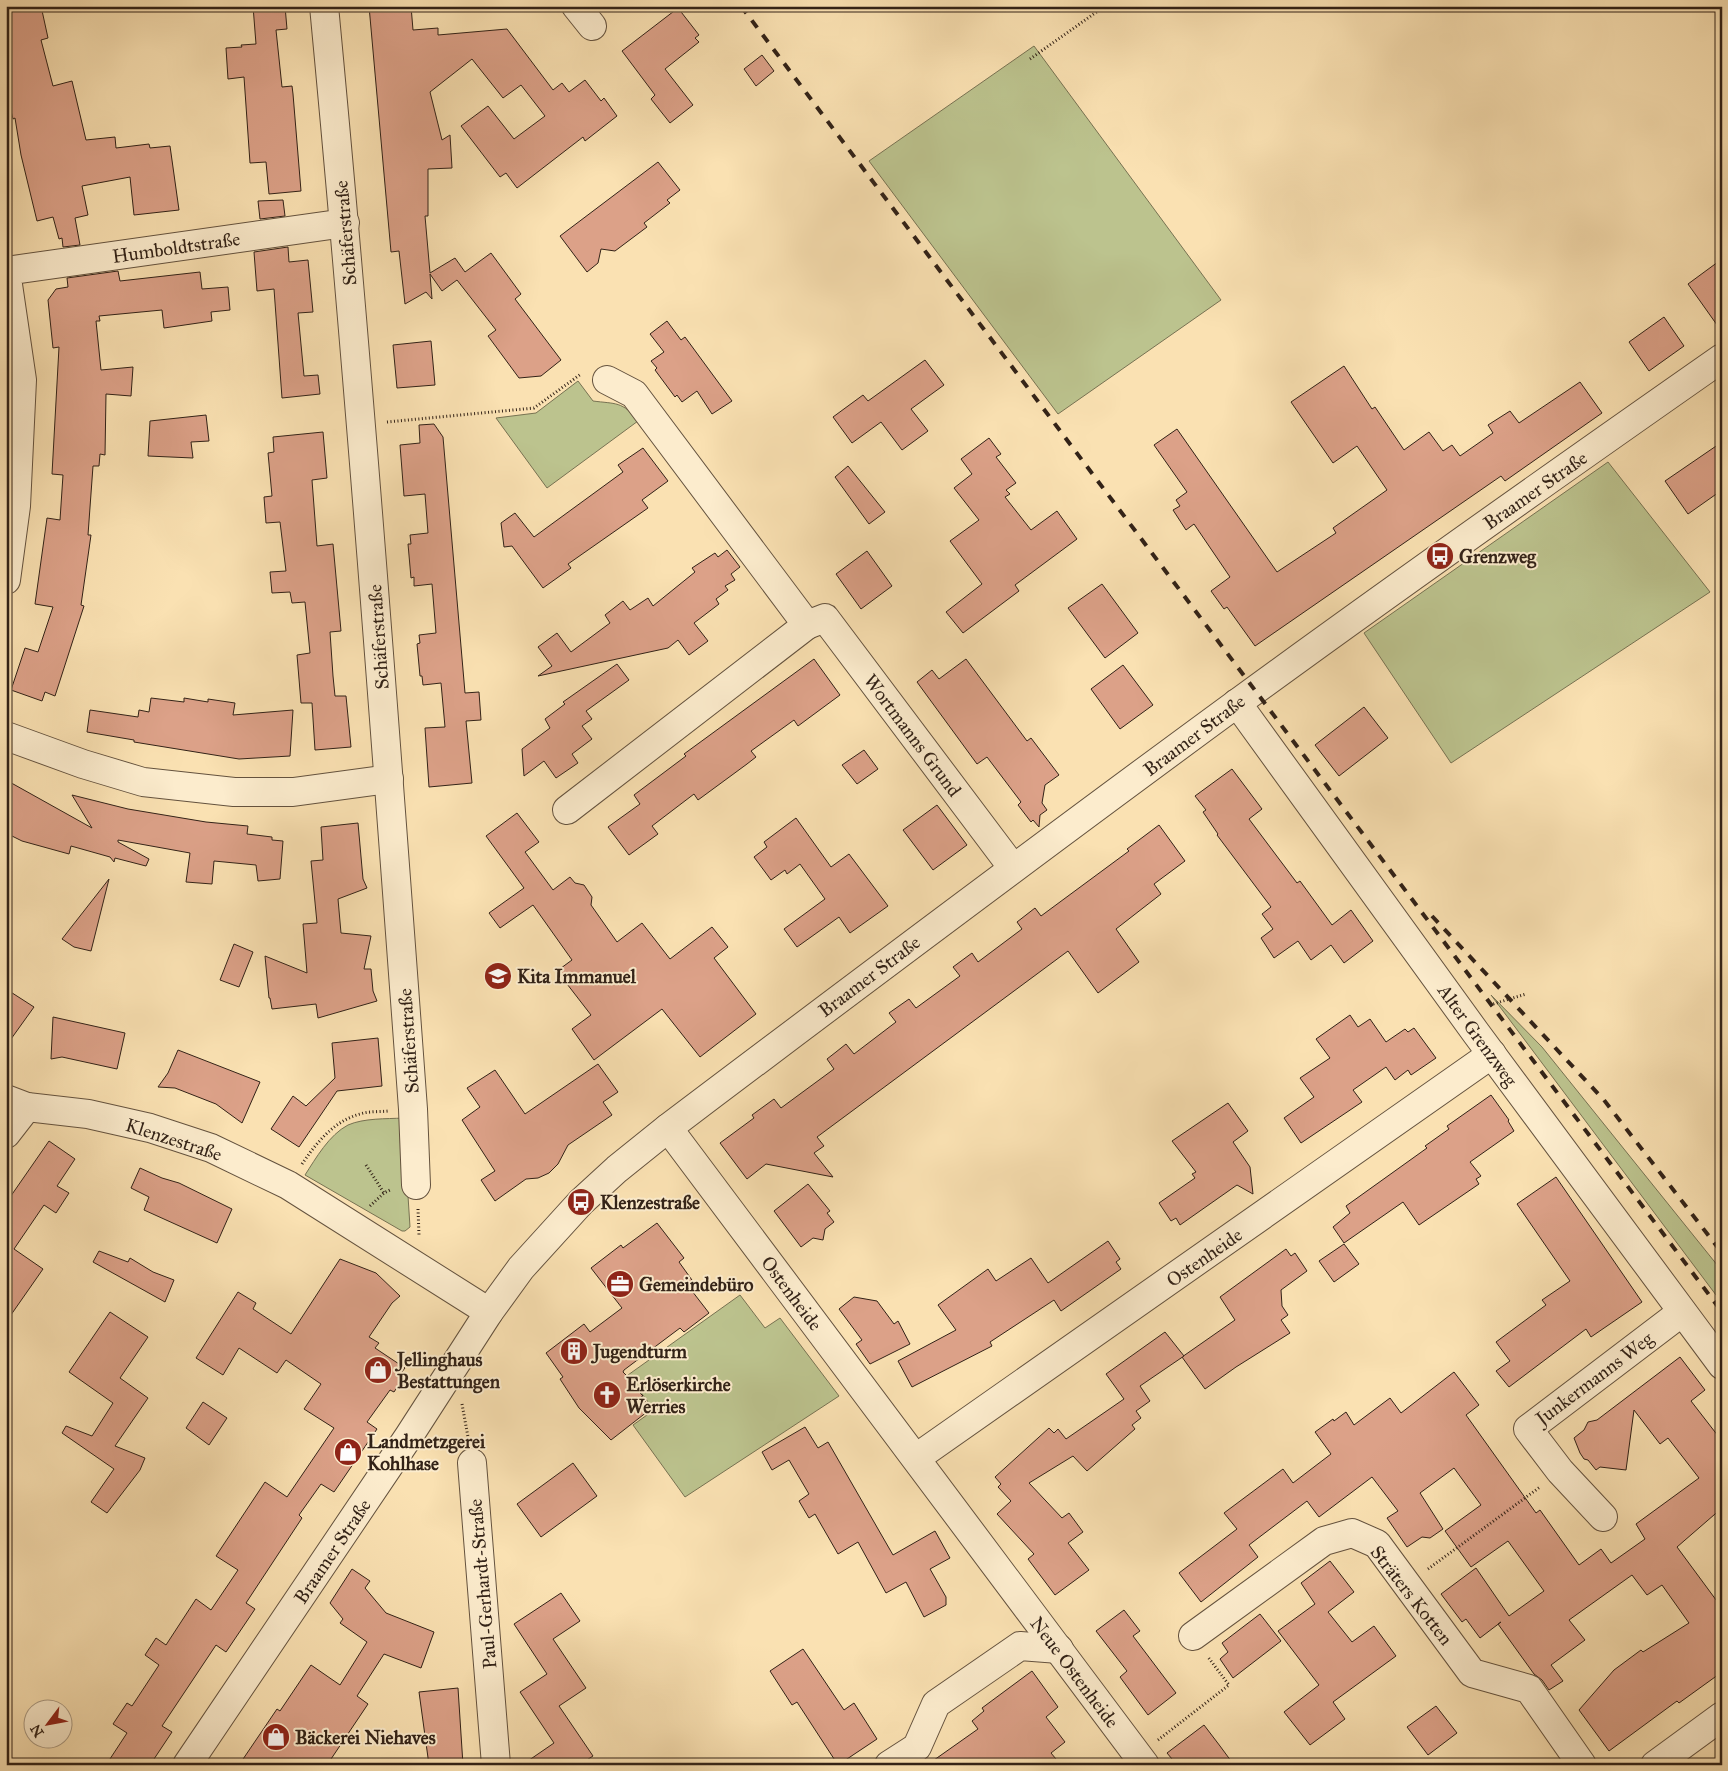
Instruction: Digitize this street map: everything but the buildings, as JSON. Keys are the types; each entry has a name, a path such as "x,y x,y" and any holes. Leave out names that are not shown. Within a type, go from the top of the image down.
{"street":[{"name":"Schäferstraße","path":"324,6 345,223 389,779 413,1108 416,1185"},
{"name":"Humboldtstraße","path":"6,271 345,223"},
{"path":"6,271 22,380 16,506 6,580"},
{"name":"Braamer Straße","path":"187,1765 264,1653 489,1312 535,1251 581,1202 617,1169 668,1128 1012,868 1440,556 1722,358"},
{"path":"567,810 807,625 634,394 607,380"},
{"name":"Wortmanns Grund","path":"807,625 825,618 1012,868"},
{"name":"Alter Grenzweg","path":"1237,703 1492,1054 1722,1365"},
{"path":"6,736 84,764 143,782 225,791 293,792 389,779"},
{"name":"Ostenheide","path":"916,1458 1492,1054"},
{"name":"Klenzestraße","path":"6,1134 17,1103 88,1114 150,1128 211,1148 288,1185 489,1312"},
{"name":"Ostenheide","path":"668,1128 1006,1579"},
{"name":"Junkermanns Weg","path":"1603,1518 1560,1471 1528,1429 1682,1312"},
{"name":"Paul-Gerhardt-Straße","path":"472,1463 496,1765"},
{"name":"Sträters Kotten","path":"1193,1636 1324,1541 1352,1533 1377,1544 1472,1673 1529,1690 1582,1765"},
{"name":"Neue Ostenheide","path":"1006,1579 1142,1760"},
{"path":"890,1765 917,1746 936,1704 944,1698 1020,1646 1059,1649"},
{"path":"1655,1765 1722,1716"}],"path":[{"path":"1030,59 1105,6"},
{"path":"361,425 534,408 583,372 607,380"},
{"path":"1463,1014 1526,994"},
{"path":"288,1185 326,1132 344,1120 362,1113 413,1108"},
{"path":"366,1165 384,1193"},
{"path":"416,1185 420,1269"},
{"path":"446,1379 461,1397 472,1463"},
{"path":"1407,1585 1560,1471"},
{"path":"1142,1760 1229,1685 1193,1636"}],"green space":[{"path":"1034,46 1221,300 1058,414 869,161"},
{"path":"578,381 593,401 613,403 623,407 638,421 547,488 496,418 536,413"},
{"path":"1608,462 1710,592 1451,763 1364,633"},
{"path":"1491,995 1542,1047 1722,1271 1722,1303"},
{"path":"403,1118 410,1227 405,1231 305,1175 318,1154 341,1129 354,1123 368,1120"},
{"path":"740,1295 765,1328 780,1318 839,1396 685,1497 633,1425 654,1410 628,1375"}],"railway":[{"path":"741,6 1722,1312"},
{"path":"1432,916 1604,1100 1722,1253"}],"place":[{"name":"Grenzweg","path":"1440,556"},
{"name":"Kita Immanuel","path":"498,976"},
{"name":"Klenzestraße","path":"581,1202"},
{"name":"Gemeindebüro","path":"620,1284"},
{"name":"Jugendturm","path":"574,1351"},
{"name":"Jellinghaus Bestattungen","path":"378,1370"},
{"name":"Erlöserkirche Werries","path":"607,1395"},
{"name":"Landmetzgerei Kohlhase","path":"348,1452"},
{"name":"Bäckerei Niehaves","path":"276,1737"}]}
